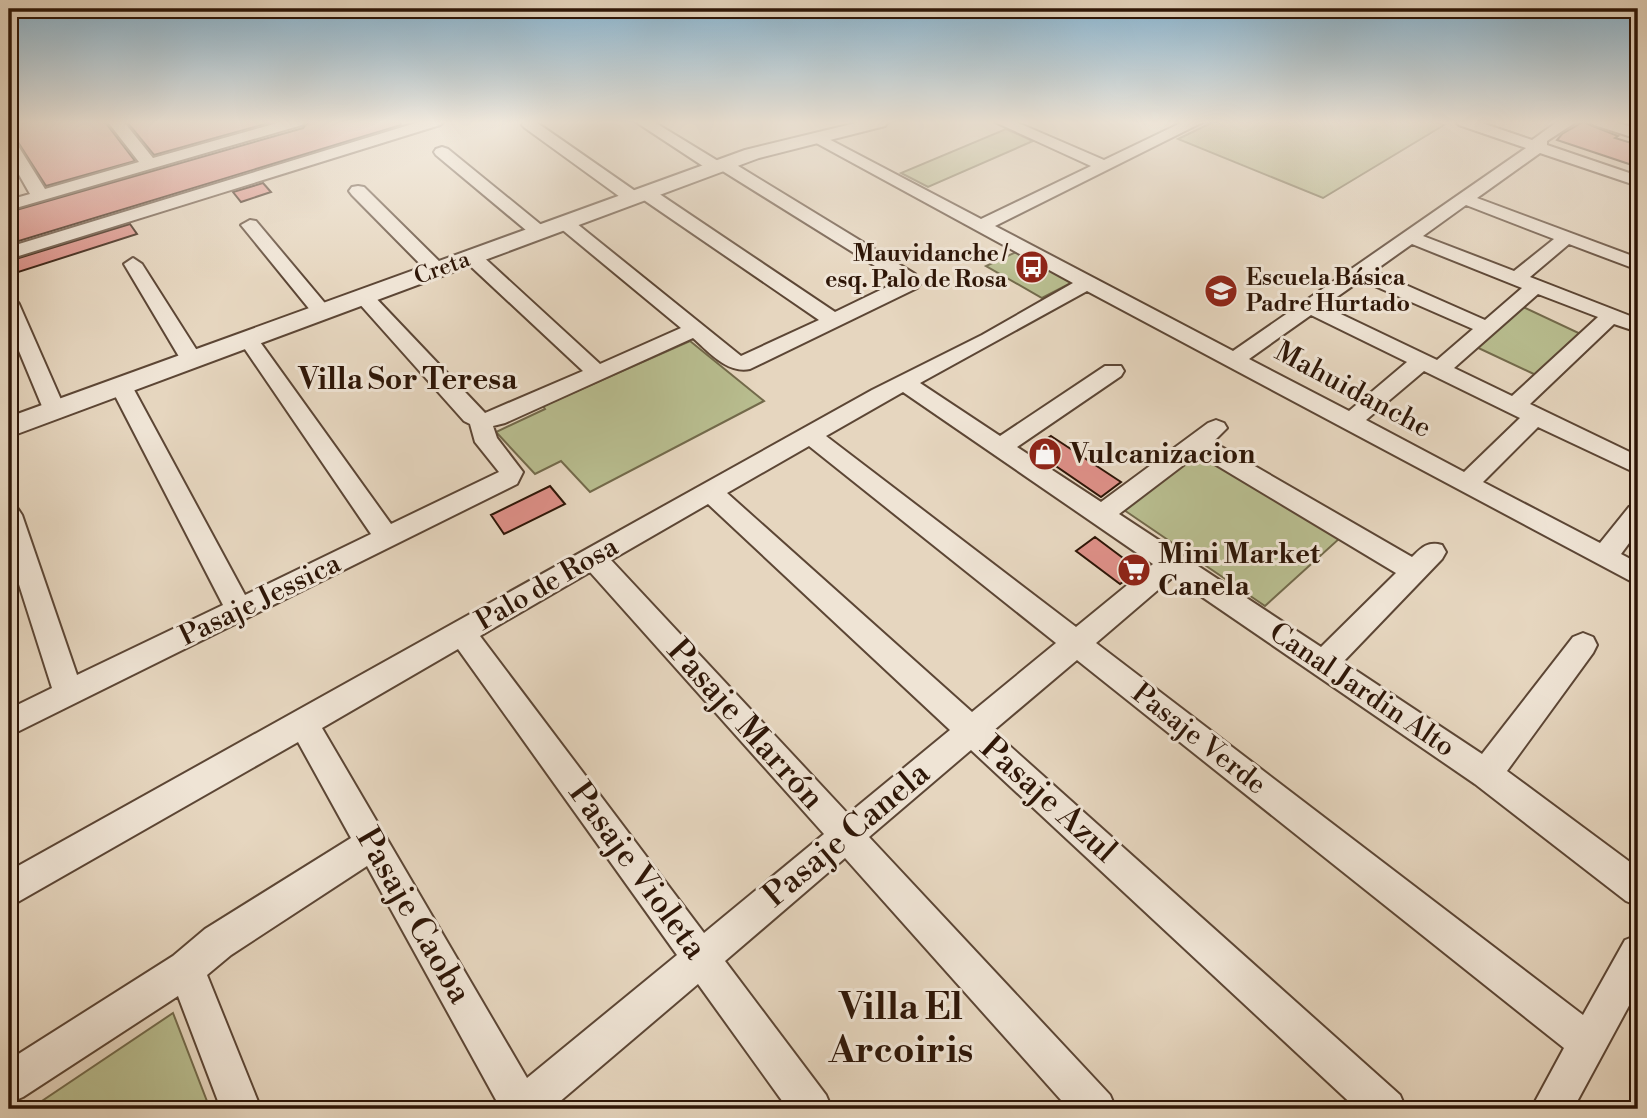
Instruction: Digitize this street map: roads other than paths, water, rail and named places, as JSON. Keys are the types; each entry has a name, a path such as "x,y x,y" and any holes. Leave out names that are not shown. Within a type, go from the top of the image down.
{"street":[{"path":"27,174 40,196"},
{"path":"9,205 116,174"},
{"path":"149,174 161,194"},
{"path":"9,253 161,194 236,174"},
{"path":"469,174 539,232"},
{"path":"607,174 834,321"},
{"name":"Creta","path":"9,427 697,174"},
{"path":"565,223 741,364 911,282 733,174"},
{"name":"Mahuidanche","path":"883,174 1638,575"},
{"path":"981,226 1087,174"},
{"path":"1234,360 1500,174"},
{"path":"1618,174 1638,181"},
{"path":"358,191 437,270"},
{"path":"1465,199 1638,264"},
{"path":"250,225 322,312"},
{"path":"1410,237 1630,319 1526,411 1466,484"},
{"path":"1350,422 1487,328 1567,237"},
{"path":"472,257 597,373"},
{"path":"133,264 192,360"},
{"path":"1360,272 1487,328"},
{"name":"Palo de Rosa","path":"9,890 810,435 1087,283"},
{"path":"364,296 475,418 482,421 497,418 695,329"},
{"path":"9,304 55,411"},
{"path":"1310,307 1638,466"},
{"path":"248,340 387,538"},
{"path":"1000,447 1113,371"},
{"name":"Canal Jardin Alto","path":"905,383 1486,774 1638,889"},
{"path":"121,386 239,610"},
{"name":"Pasaje Jessica","path":"9,723 511,475 510,469 481,433 482,421"},
{"name":"Pasaje Verde","path":"810,435 1588,1043"},
{"path":"1102,514 1206,436 1423,562 1324,663"},
{"name":"Pasaje Azul","path":"710,492 1386,1109"},
{"path":"1604,556 1638,513"},
{"path":"9,516 69,694"},
{"name":"Pasaje Marrón","path":"593,558 1096,1109"},
{"name":"Pasaje Canela","path":"522,1109 1173,562"},
{"name":"Pasaje Violeta","path":"462,633 812,1109"},
{"path":"1486,774 1583,645"},
{"name":"Pasaje Caoba","path":"303,722 522,1109"},
{"path":"9,1083 186,969 218,942 373,844"},
{"path":"1551,1109 1638,953"},
{"path":"186,969 240,1109"}],"place":[{"name":"Mauvidanche / esq. Palo de Rosa","path":"1032,267"},
{"name":"Escuela Básica Padre Hurtado","path":"1221,291"},
{"name":"Vulcanizacion","path":"1045,454"},
{"name":"Mini Market Canela","path":"1134,570"}],"district":[{"name":"Villa Sor Teresa","path":"408,380"},
{"name":"Villa El Arcoiris","path":"901,1030"}]}
